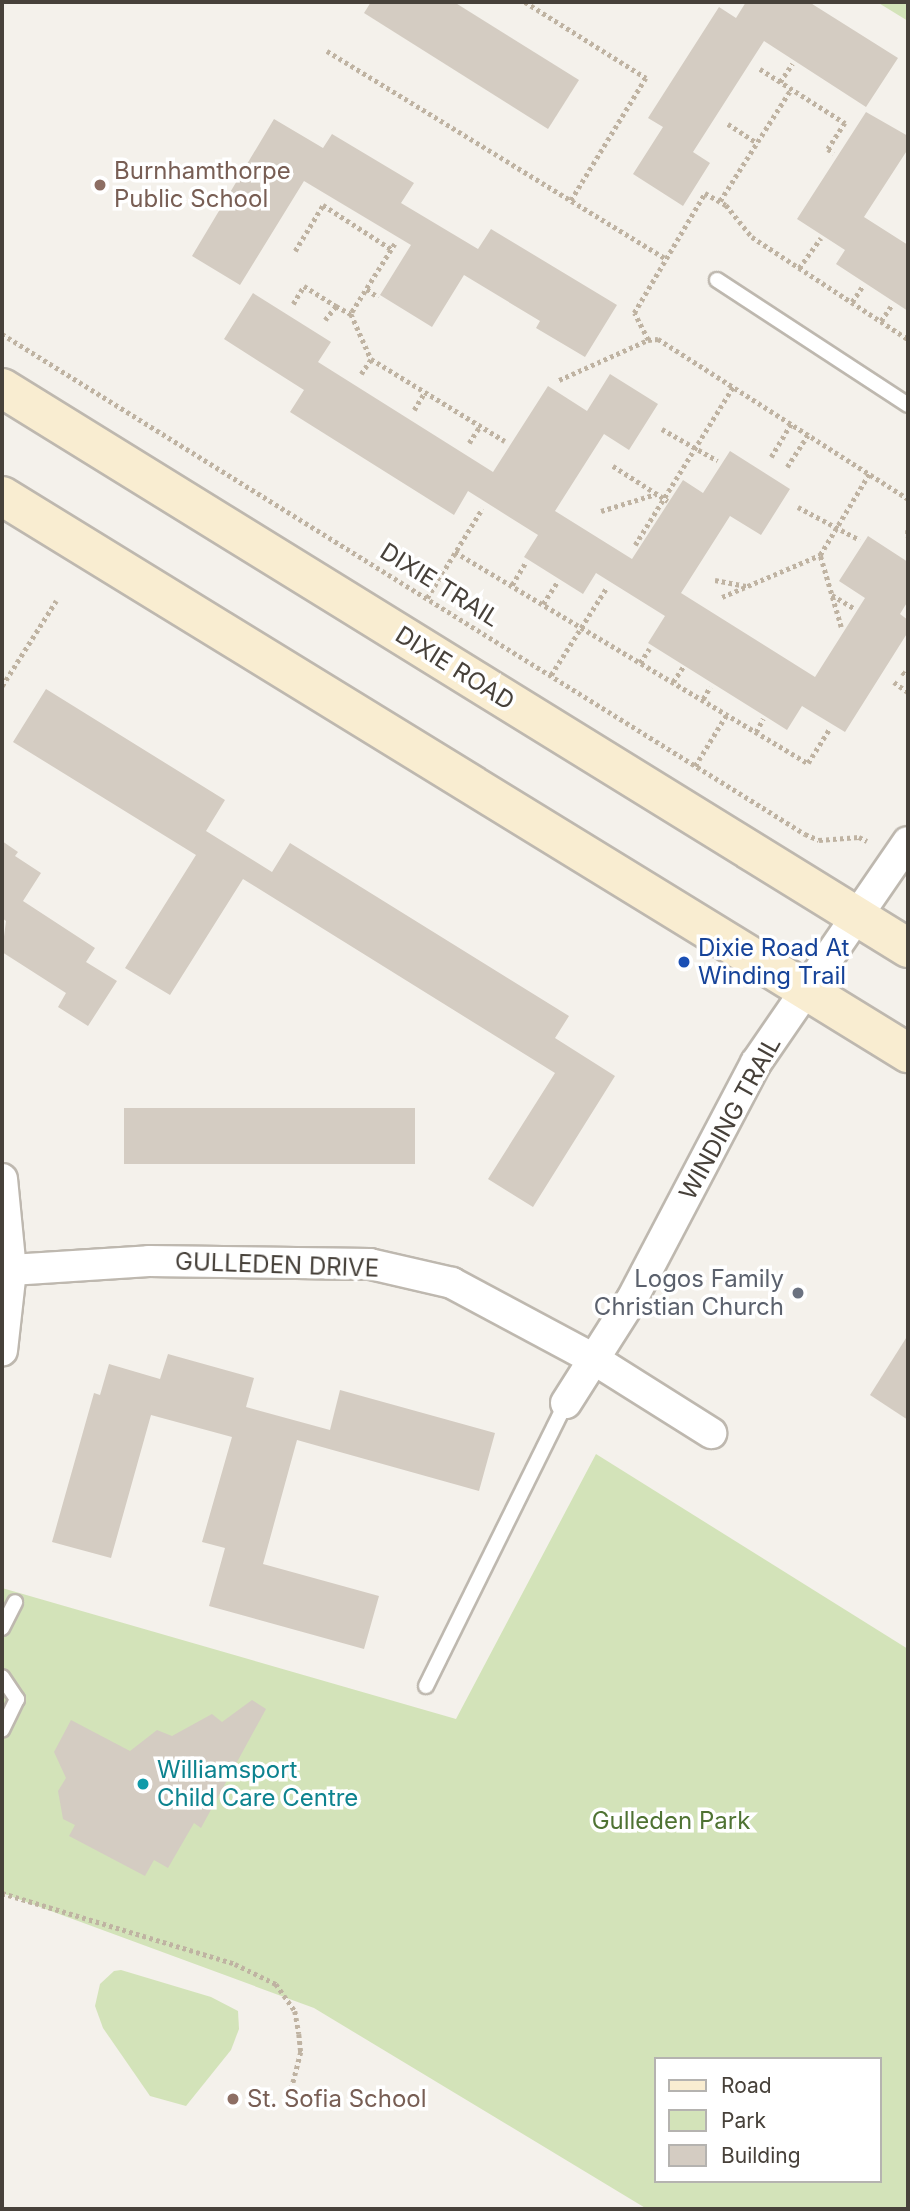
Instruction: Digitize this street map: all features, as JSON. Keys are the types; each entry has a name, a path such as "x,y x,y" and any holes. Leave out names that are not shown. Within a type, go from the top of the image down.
{"main road":[{"name":"DIXIE ROAD","path":"2,388 908,948"},
{"path":"2,496 908,1053"}],"street":[{"name":"WINDING TRAIL","path":"566,1403 592,1358 632,1299 756,1063 855,915 908,842"},
{"path":"2,1179 11,1270 2,1350"},
{"name":"GULLEDEN DRIVE","path":"11,1270 149,1261 370,1264 452,1283 592,1358 711,1433"}],"lane":[{"path":"717,280 908,405"},
{"path":"426,1686 566,1403"},
{"path":"2,1628 15,1602"},
{"path":"2,1677 17,1699 2,1730"}],"path":[{"path":"526,2 646,78 571,201"},
{"path":"327,51 666,259"},
{"path":"780,82 792,64"},
{"path":"760,69 845,123 828,149 834,153"},
{"path":"720,201 791,89"},
{"path":"728,124 757,143"},
{"path":"295,251 323,205 393,246 351,314"},
{"path":"799,268 821,238"},
{"path":"293,304 304,286 351,314 371,359 505,441"},
{"path":"852,302 862,286"},
{"path":"367,289 378,296"},
{"path":"325,320 336,306"},
{"path":"881,321 891,306"},
{"name":"DIXIE TRAIL","path":"2,334 804,834 818,839 859,837 867,841"},
{"path":"648,340 658,339 908,499"},
{"path":"361,374 371,359"},
{"path":"635,545 666,500 733,387"},
{"path":"414,410 425,392"},
{"path":"771,457 791,424"},
{"path":"469,443 480,426"},
{"path":"662,429 718,461"},
{"path":"787,467 808,435"},
{"path":"613,466 666,500"},
{"path":"722,597 820,555 869,474"},
{"path":"601,510 656,494"},
{"path":"798,507 860,540"},
{"path":"427,598 482,509"},
{"path":"908,530 908,537"},
{"path":"455,552 808,764 830,728"},
{"path":"820,555 841,628"},
{"path":"512,585 526,562"},
{"path":"715,580 748,586"},
{"path":"543,604 558,581"},
{"path":"551,675 607,587"},
{"path":"832,595 855,609"},
{"path":"2,685 56,601"},
{"path":"640,663 649,649"},
{"path":"673,682 683,667"},
{"path":"902,672 908,676"},
{"path":"894,682 908,692"},
{"path":"703,699 710,687"},
{"path":"695,766 727,714"},
{"path":"756,732 763,719"},
{"path":"2,1894 235,1964 276,1984 295,2011 299,2034 301,2052 291,2091"}],"green space":[{"path":"877,2 908,2 908,21"},
{"name":"Gulleden Park","path":"596,1454 908,1649 908,2209 647,2209 314,2008 2,1893 2,1588 456,1719"},
{"path":"121,1970 211,1997 238,2011 239,2029 231,2050 186,2106 150,2096 103,2028 95,2006 100,1984 114,1971"}],"building":[{"path":"371,2 454,2 579,80 548,129 364,13"},
{"path":"746,2 809,2 898,58 866,107 764,41 693,152 710,163 683,206 633,174 663,127 648,118 719,7 736,18"},
{"path":"866,112 908,136 908,149 864,217 908,245 908,311 836,264 845,250 797,219"},
{"path":"274,119 323,148 332,134 414,183 401,203 478,249 491,229 617,305 585,357 536,328 540,321 464,275 432,327 380,295 411,245 304,181 240,285 192,256"},
{"path":"253,293 331,342 318,362 493,472 548,386 587,411 610,374 658,404 629,450 604,434 555,511 632,559 683,480 703,493 730,451 790,489 761,535 730,516 681,593 815,677 865,598 839,581 868,536 908,562 908,601 900,614 908,620 908,632 845,732 802,706 787,730 648,643 665,616 596,573 583,594 524,557 538,535 468,491 454,515 290,412 304,390 224,339"},
{"path":"46,689 225,800 206,831 272,872 290,843 569,1016 555,1038 615,1076 533,1207 488,1179 555,1073 243,879 170,995 125,968 196,855 13,742"},
{"path":"2,841 18,852 15,856 41,873 23,901 95,948 86,962 117,981 88,1026 58,1007 66,993 2,952 6,921 2,918"},
{"path":"124,1108 415,1108 415,1164 124,1164"},
{"path":"908,1335 908,1420 870,1395"},
{"path":"168,1354 254,1378 246,1407 330,1430 340,1390 495,1433 479,1491 297,1440 263,1564 379,1596 364,1649 209,1606 225,1548 202,1542 232,1437 151,1415 111,1558 52,1542 94,1393 100,1395 109,1364 160,1379"},
{"name":"Williamsport Child Care Centre","path":"252,1700 266,1709 201,1828 194,1823 168,1868 154,1860 145,1876 69,1836 75,1825 63,1819 58,1791 66,1778 54,1752 71,1720 130,1751 157,1730 172,1736 212,1714 222,1722"}],"place":[{"name":"Burnhamthorpe Public School","path":"100,185"},
{"name":"Dixie Road At Winding Trail","path":"684,962"},
{"name":"Logos Family Christian Church","path":"798,1293"},
{"name":"Williamsport Child Care Centre","path":"143,1784"},
{"name":"St. Sofia School","path":"233,2099"}]}
